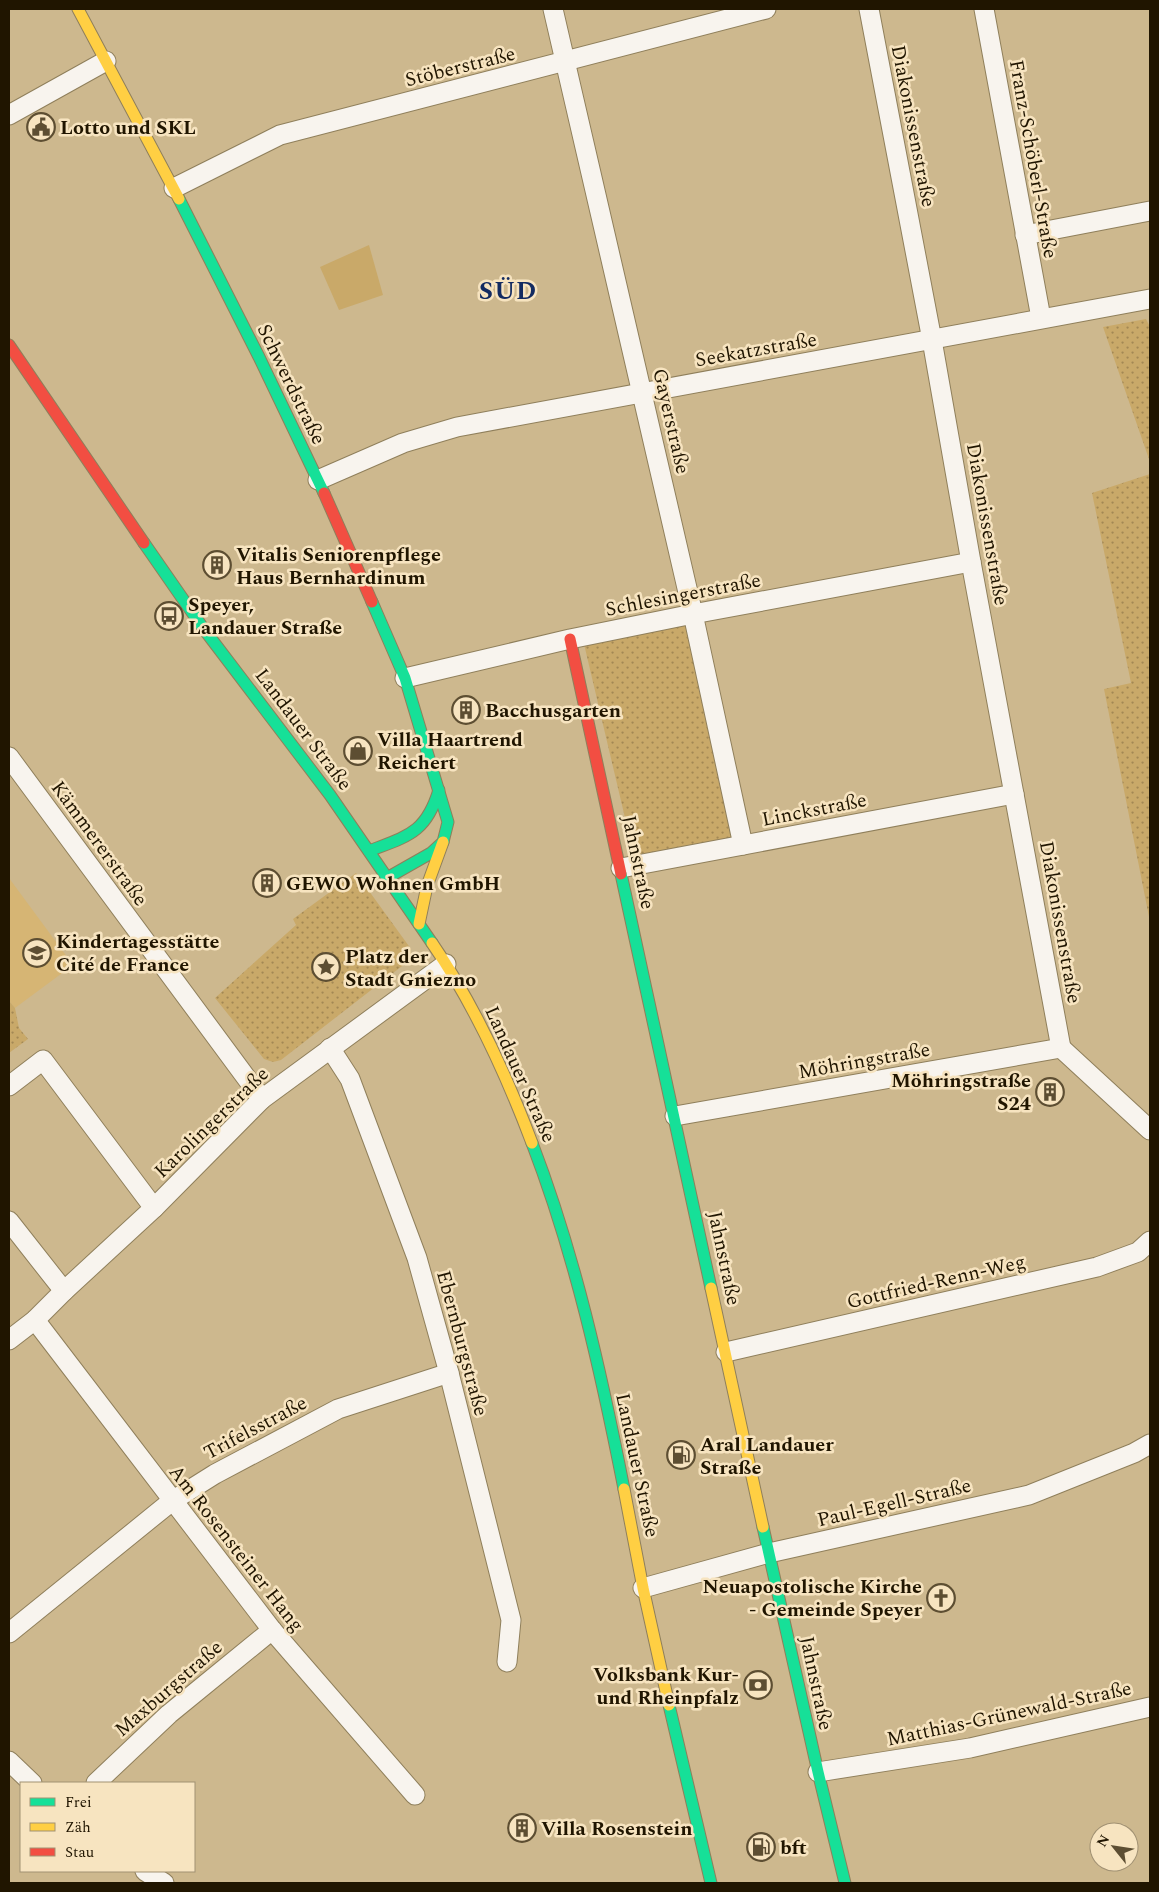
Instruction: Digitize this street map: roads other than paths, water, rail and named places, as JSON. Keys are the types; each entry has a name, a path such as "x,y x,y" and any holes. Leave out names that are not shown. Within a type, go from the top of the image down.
{"street":[{"name":"Schwerdstraße","path":"78,9 174,188 259,357 318,480 405,678 448,822 427,886 419,924"},
{"name":"Gayerstraße","path":"553,9 693,614 743,845"},
{"name":"Stöberstraße","path":"174,188 280,135 766,9"},
{"name":"Diakonissenstraße","path":"869,9 932,340 1061,1048"},
{"name":"Franz-Schöberl-Straße","path":"984,9 1041,318"},
{"path":"9,115 106,61"},
{"path":"1025,235 1150,211"},
{"name":"Seekatzstraße","path":"318,480 403,443 457,428 642,392 1150,299"},
{"name":"Landauer Straße","path":"9,345 102,484 204,628 330,795 446,964 481,1028 514,1095 546,1179 570,1252 612,1428 642,1588 711,1883"},
{"name":"Schlesingerstraße","path":"405,678 570,639 971,562"},
{"name":"Jahnstraße","path":"570,639 769,1553 845,1883"},
{"name":"Kämmererstraße","path":"9,757 262,1099"},
{"path":"369,851 403,838 418,829 428,819 439,790"},
{"name":"Linckstraße","path":"621,868 1014,794"},
{"path":"387,878 432,853 443,842"},
{"name":"Karolingerstraße","path":"9,1340 35,1320 154,1208 262,1099 446,964"},
{"name":"Ebernburgstraße","path":"330,1048 350,1079 413,1249 449,1373 511,1620 507,1662"},
{"path":"1061,1048 1150,1130"},
{"name":"Möhringstraße","path":"675,1116 1061,1048"},
{"name":"Karolingerstraße","path":"9,1086 43,1060 154,1208"},
{"path":"9,1221 64,1291"},
{"name":"Gottfried-Renn-Weg","path":"726,1352 1097,1267 1138,1252 1150,1241"},
{"name":"Am Rosensteiner Hang","path":"35,1320 272,1630 415,1795"},
{"name":"Trifelsstraße","path":"9,1633 172,1501 215,1474 338,1408 449,1373"},
{"name":"Paul-Egell-Straße","path":"642,1588 769,1553 1028,1495 1134,1453 1150,1444"},
{"name":"Maxburgstraße","path":"97,1782 170,1714 272,1630"},
{"name":"Matthias-Grünewald-Straße","path":"818,1772 970,1748 1150,1707"},
{"path":"9,1761 31,1782"},
{"path":"147,1872 164,1883"}],"place":[{"name":"Lotto und SKL","path":"41,127"},
{"name":"Vitalis Seniorenpflege Haus Bernhardinum","path":"217,565"},
{"name":"Speyer, Landauer Straße","path":"169,616"},
{"name":"Bacchusgarten","path":"466,710"},
{"name":"Villa Haartrend Reichert","path":"358,751"},
{"name":"GEWO Wohnen GmbH","path":"267,883"},
{"name":"Kindertagesstätte Cité de France","path":"37,953"},
{"name":"Platz der Stadt Gniezno","path":"326,967"},
{"name":"Möhringstraße S24","path":"1050,1092"},
{"name":"Aral Landauer Straße","path":"681,1455"},
{"name":"Neuapostolische Kirche - Gemeinde Speyer","path":"941,1598"},
{"name":"Volksbank Kur- und Rheinpfalz","path":"758,1685"},
{"name":"Villa Rosenstein","path":"522,1828"},
{"name":"bft","path":"761,1847"}],"district":[{"name":"SÜD","path":"508,290"}]}
